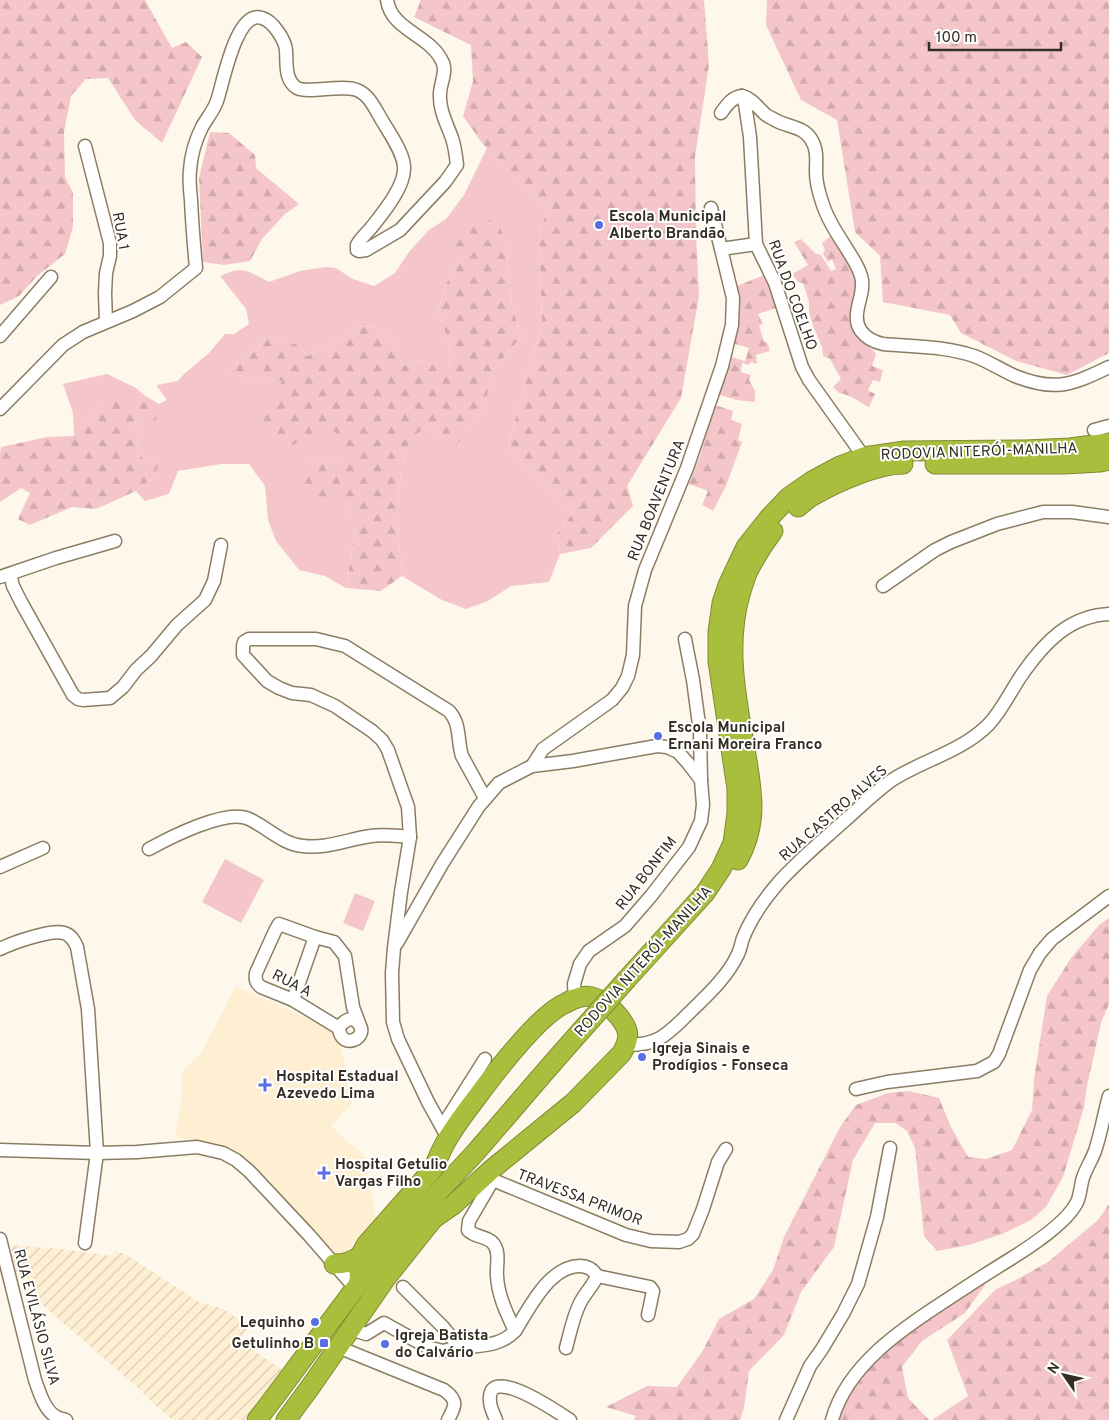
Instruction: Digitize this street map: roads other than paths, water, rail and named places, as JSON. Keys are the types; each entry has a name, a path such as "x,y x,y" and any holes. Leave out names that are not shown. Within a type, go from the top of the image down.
{"highway":[{"name":"RODOVIA NITERÓI-MANILHA","path":"426,1217 493,1146 631,983 705,893 721,869 734,843 737,813 736,789 718,661 718,632 722,603 728,584 746,548 769,518 789,497 812,481 840,466 864,457 904,451 1034,450 1109,444"},
{"name":"RODOVIA NITERÓI-MANILHA","path":"631,983 714,900 723,888 744,849 752,820 752,794 736,693 733,657 737,605 746,575 772,532 784,519 812,496 867,471 897,464 1064,464 1109,460"},
{"path":"257,1420 316,1343 357,1285 400,1233 426,1217 453,1205 492,1175 573,1103 622,1054 627,1045 628,1033 626,1025 610,1007 594,997 586,996 575,999 554,1010 526,1036 445,1132 433,1169 366,1244 360,1256 357,1285"},
{"name":"RODOVIA NITERÓI-MANILHA","path":"426,1217 475,1152 584,1037"},
{"path":"433,1169 475,1152"},
{"path":"286,1420 348,1337 426,1217"},
{"path":"334,1264 351,1262 360,1256"}],"street":[{"path":"0,409 63,345 83,332 133,311 160,297 196,268 189,173 192,150 202,127 217,102 238,34 247,22 254,18 262,18 272,24 279,32 286,48 286,65 289,78 295,87 304,90 341,88 357,90 370,101 393,138 405,169 403,179 391,202 360,239 356,245 357,250 366,250 400,230 445,182 457,165 455,151 444,118 440,95 444,64 440,55 392,14 388,7 388,0"},
{"name":"RUA DO COELHO","path":"742,96 750,137 756,244 775,283 802,367 809,380 864,457"},
{"path":"721,113 736,97 748,97 766,115 778,122 794,126 811,138 815,148 816,174 822,204 830,222 859,269 862,278 863,287 856,317 858,326 866,337 874,342 883,344 944,349 974,356 1015,376 1042,385 1069,384 1109,366"},
{"name":"RUA 1","path":"85,146 110,242 105,293 106,322"},
{"name":"RUA BOAVENTURA","path":"532,766 543,750 612,700 622,688 628,676 634,655 635,606 645,570 687,468 722,366 732,325 733,298 711,208"},
{"path":"721,249 756,244"},
{"path":"0,336 51,276"},
{"path":"1094,430 1109,426"},
{"path":"883,586 936,550 951,542 998,524 1043,512 1072,512 1109,518"},
{"path":"115,541 5,575 13,586 73,695 78,699 110,698 123,688 177,625 205,600 214,581 221,545"},
{"name":"RUA CASTRO ALVES","path":"627,1045 640,1045 660,1038 708,994 737,956 750,923 763,903 780,881 805,856 891,780 975,737 990,723 1005,704 1022,674 1054,636 1078,621 1097,615 1109,614"},
{"path":"445,1132 428,1102 398,1039 393,1022 392,973 394,948 410,837 408,807 388,750 382,740 335,706 312,695 292,693 267,681 243,655 242,646 244,642 249,639 316,639 346,646 449,711 454,716 457,725 462,756 485,798"},
{"name":"RUA BONFIM","path":"575,999 574,984 580,964 589,950 625,926 689,847 701,821 703,805 700,732 685,639"},
{"path":"394,948 442,864 485,798 499,783 532,766 573,762 657,746 667,747 678,752 701,780"},
{"path":"148,849 178,833 235,817 249,819 276,837 303,846 323,846 372,836 410,837"},
{"path":"0,867 43,848"},
{"path":"856,1089 887,1082 977,1071 994,1062 999,1054 1030,970 1040,953 1052,939 1109,896"},
{"name":"RUA A","path":"314,938 279,924 256,973 255,980 257,984 293,1000 340,1028 340,1033 346,1040 351,1041 360,1035 361,1028 359,1023"},
{"path":"0,949 9,944 52,932 66,934 74,941 77,947 88,1009 98,1153 85,1243"},
{"path":"293,1000 314,938 334,942 345,956 353,1007 359,1023"},
{"path":"340,1028 342,1022 348,1019 354,1019 359,1023"},
{"path":"445,1132 485,1060"},
{"path":"832,1420 838,1404 853,1379 864,1365 890,1340 912,1323 1028,1248 1071,1210 1076,1204 1083,1176 1095,1151 1109,1096"},
{"path":"0,1150 98,1153 156,1151 197,1147 223,1153 236,1160 249,1171 334,1264 357,1285"},
{"path":"786,1420 810,1366 843,1314 858,1284 877,1217 890,1148"},
{"name":"TRAVESSA PRIMOR","path":"492,1175 626,1235 652,1241 678,1242 688,1239 693,1234 718,1162 726,1149"},
{"path":"492,1175 469,1221 468,1230 492,1242 496,1248 500,1296 515,1331"},
{"name":"RUA EVILÁSIO SILVA","path":"0,1239 40,1394 54,1416 66,1420"},
{"path":"348,1337 366,1334 384,1323 427,1347 443,1351 505,1341 515,1331 534,1300 547,1284 564,1270 574,1266 586,1266 596,1276 650,1287 653,1291 648,1315"},
{"path":"566,1348 574,1317 596,1276"},
{"path":"403,1288 444,1327 459,1347"},
{"path":"348,1337 451,1395 454,1406 448,1420"},
{"path":"496,1420 489,1399 496,1387 504,1386 516,1389 570,1420"}],"place":[{"name":"Escola Municipal Alberto Brandão","path":"599,225"},
{"name":"Escola Municipal Ernani Moreira Franco","path":"658,736"},
{"name":"Igreja Sinais e Prodígios - Fonseca","path":"642,1057"},
{"name":"Hospital Estadual Azevedo Lima","path":"265,1085"},
{"name":"Hospital Getulio Vargas Filho","path":"324,1173"},
{"name":"Lequinho","path":"315,1322"},
{"name":"Getulinho B","path":"324,1343"},
{"name":"Igreja Batista do Calvário","path":"385,1344"}]}
